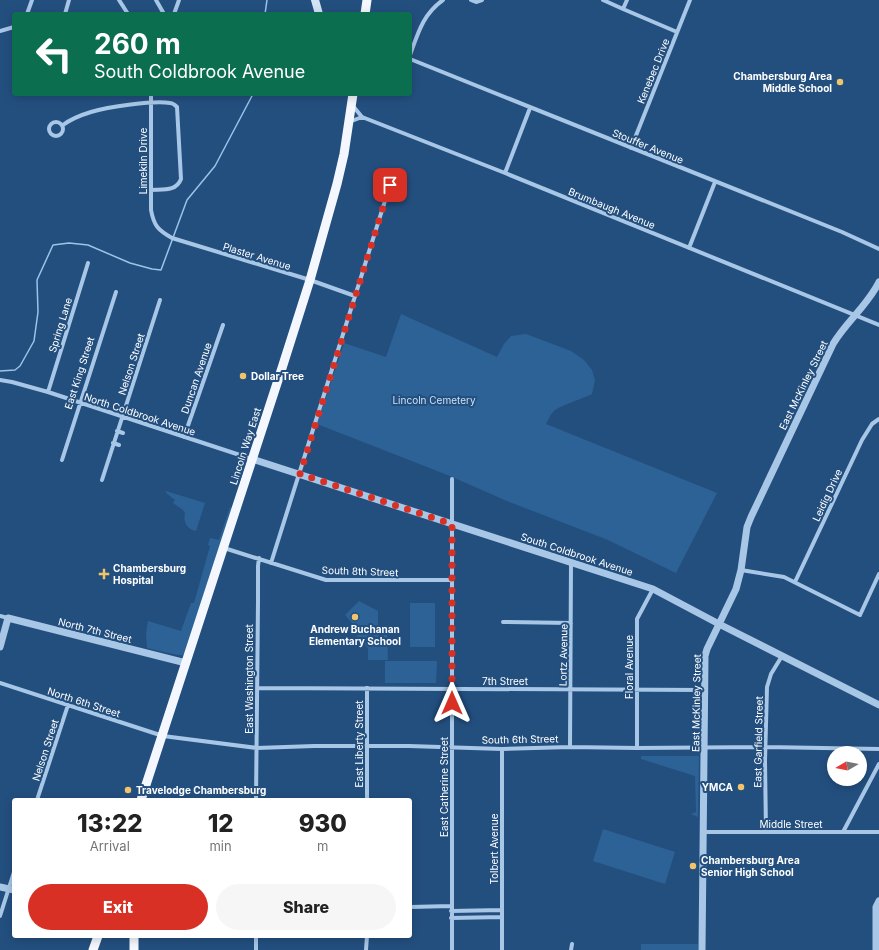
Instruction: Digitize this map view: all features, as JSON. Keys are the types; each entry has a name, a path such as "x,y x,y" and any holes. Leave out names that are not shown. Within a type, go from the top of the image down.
{"highway":[{"path":"365,12 367,0"},
{"name":"Lincoln Way East","path":"142,798 310,280 335,191 353,96"},
{"path":"93,950 97,938"},
{"path":"134,938 134,950"}],"main road":[{"path":"316,0 319,12"}],"street":[{"path":"28,12 32,0"},
{"path":"66,12 69,0"},
{"path":"119,0 127,12"},
{"path":"156,0 163,12"},
{"path":"175,12 179,0"},
{"path":"412,50 422,24 433,7 443,0"},
{"path":"471,0 476,2 482,0"},
{"path":"602,0 678,32"},
{"path":"623,9 627,0"},
{"name":"Kenebec Drive","path":"631,148 690,0"},
{"path":"0,31 12,28"},
{"name":"Stouffer Avenue","path":"412,60 842,232 879,249"},
{"name":"Limekiln Drive","path":"150,96 150,190 151,210 156,227"},
{"path":"63,125 68,121 92,112 111,108 151,103 174,104 178,107 181,179 179,185 174,188 150,190"},
{"path":"349,122 362,117 352,104"},
{"path":"505,174 530,108"},
{"name":"Brumbaugh Avenue","path":"362,117 879,325"},
{"path":"689,248 715,182"},
{"path":"271,563 390,185"},
{"name":"Plaster Avenue","path":"156,227 172,238 310,280 355,296"},
{"name":"Spring Lane","path":"48,392 88,263"},
{"name":"East McKinley Street","path":"702,950 705,656 736,589 747,527 751,517 833,344 844,328 872,296 879,282"},
{"name":"East King Street","path":"62,460 116,292"},
{"name":"Nelson Street","path":"102,480 160,300"},
{"name":"Duncan Avenue","path":"184,437 223,325"},
{"name":"North Coldbrook Avenue","path":"0,380 48,392 80,404 122,416 252,459"},
{"name":"Leidig Drive","path":"795,582 862,440 872,424 879,419"},
{"path":"117,431 123,433"},
{"path":"113,443 119,445"},
{"name":"South Coldbrook Avenue","path":"252,459 654,589 719,624 879,705"},
{"path":"108,460 113,462"},
{"name":"East Catherine Street","path":"452,479 452,950"},
{"name":"South 8th Street","path":"223,548 326,580 452,580"},
{"name":"East Washington Street","path":"256,798 259,558"},
{"name":"Lortz Avenue","path":"570,747 571,563"},
{"path":"740,570 772,574 795,582 860,615 879,574"},
{"name":"Floral Avenue","path":"637,748 637,619 654,589"},
{"name":"North 7th Street","path":"0,616 186,663"},
{"path":"0,647 8,618"},
{"path":"502,622 571,623"},
{"name":"East Garfield Street","path":"766,832 767,687 782,656"},
{"name":"North 6th Street","path":"0,683 163,736"},
{"name":"7th Street","path":"258,688 704,690"},
{"name":"East Liberty Street","path":"367,688 367,798"},
{"name":"Nelson Street","path":"38,798 68,705"},
{"name":"South 6th Street","path":"163,736 257,748 314,746 452,747 502,749 570,747 704,749 766,747 879,749"},
{"name":"Tolbert Avenue","path":"502,749 502,950"},
{"path":"843,832 879,764"},
{"name":"Middle Street","path":"703,832 879,832"},
{"path":"0,887 11,889 0,916"},
{"path":"876,950 878,905"},
{"path":"412,907 502,910"},
{"path":"451,918 502,917"},
{"path":"256,938 256,950"},
{"path":"366,950 367,938"},
{"path":"571,950 572,944"}],"green space":[{"name":"Lincoln Cemetery","path":"401,314 497,357 504,344 511,336 526,334 571,351 584,360 592,370 595,380 592,394 556,410 553,412 546,424 717,493 676,573 608,540 317,424 344,343 386,357"},
{"path":"166,491 205,503 196,531 190,529 186,525 185,513 173,503 175,500 166,493"},
{"path":"230,507 232,508 185,652 183,655 178,655 147,648 146,634 148,621 181,631 191,603 194,603 210,546 208,545 210,538 219,540"},
{"path":"359,601 378,611 378,629 387,629 388,660 368,660 368,648 356,637 360,632 345,615"},
{"path":"410,603 435,603 435,647 410,647"},
{"path":"385,661 437,661 436,683 385,683"},
{"path":"641,756 699,756 698,817 691,814 696,812 695,776 641,759"},
{"path":"603,829 675,852 665,884 593,861"},
{"path":"641,944 698,944 698,950 641,950"}],"waterway":[{"path":"265,12 267,0"},
{"path":"0,371 15,370 20,366 34,341 38,312 37,280 53,245 69,243 88,245 130,263 161,270 187,200 215,166 252,96"}],"place":[{"name":"Chambersburg Area Middle School","path":"840,82"},
{"name":"Dollar Tree","path":"243,376"},
{"name":"Chambersburg Hospital","path":"104,574"},
{"name":"Andrew Buchanan Elementary School","path":"355,617"},
{"name":"YMCA","path":"741,787"},
{"name":"Travelodge Chambersburg","path":"128,790"},
{"name":"Chambersburg Area Senior High School","path":"693,866"}],"route":[{"path":"390,185 300,474 452,524 452,703"}]}
